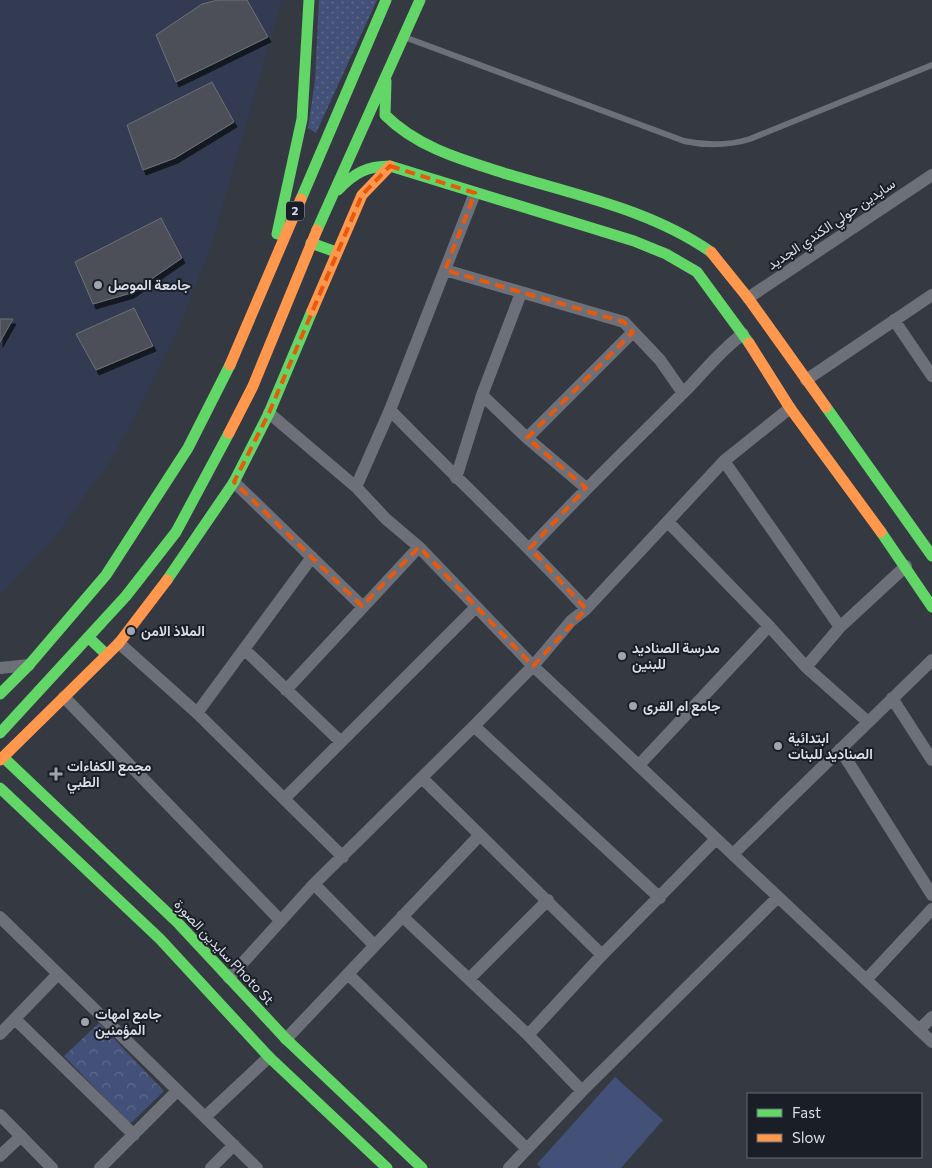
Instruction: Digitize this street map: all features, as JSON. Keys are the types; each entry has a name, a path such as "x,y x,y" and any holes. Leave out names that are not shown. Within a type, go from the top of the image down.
{"main road":[{"path":"263,282 284,208 302,119 309,0"},
{"name":"2","path":"0,733 126,596 176,532 216,428 223,381 263,282 386,0"},
{"name":"2","path":"0,694 29,665 106,575 216,428 253,386 311,243 420,0"},
{"path":"386,74 385,115 401,131 453,157 644,216 680,232 711,252 748,298 932,556"},
{"path":"332,196 353,174 373,165 390,166 614,234 666,254 697,272 743,334 790,408 906,566 932,607"},
{"path":"1,758 119,642 178,565 234,482 269,413 336,252 362,195 390,166"},
{"path":"666,254 680,232"},
{"path":"311,243 336,252"},
{"path":"88,637 107,655"},
{"name":"سايدين الصورة Photo St","path":"1,758 177,922 286,1039 422,1168"},
{"path":"0,788 160,939 269,1057 387,1168"}],"street":[{"name":"سايدين حولي الكندي الجديد","path":"748,298 932,175"},
{"path":"356,487 390,410 445,270 460,225 475,193"},
{"path":"445,270 624,322 660,360 683,393"},
{"path":"456,478 482,395 522,293"},
{"path":"806,380 932,295"},
{"path":"894,320 932,376"},
{"path":"527,438 633,332"},
{"path":"530,548 586,488 683,393 728,345 743,334"},
{"path":"482,395 527,438 586,488"},
{"path":"229,978 314,884 534,666 571,621 586,609 724,461 790,408"},
{"path":"390,410 456,478 530,548 586,609"},
{"path":"269,413 356,487 386,519 418,547 475,608 534,666 932,1042"},
{"path":"724,461 840,628"},
{"path":"234,482 362,606"},
{"path":"668,522 806,666 868,722"},
{"path":"286,690 418,547"},
{"path":"197,713 312,557"},
{"path":"806,666 840,628 906,566"},
{"path":"284,799 475,608"},
{"path":"639,765 769,626"},
{"path":"119,642 197,713 343,857"},
{"path":"244,649 340,741"},
{"path":"733,854 932,660"},
{"path":"0,668 29,665"},
{"path":"64,697 280,920"},
{"path":"892,698 932,760"},
{"path":"474,726 660,898"},
{"path":"840,749 932,895"},
{"path":"422,778 602,955"},
{"path":"286,1039 479,836"},
{"path":"528,1034 602,955 716,839"},
{"path":"314,884 374,945"},
{"path":"509,1168 582,1091 778,897"},
{"path":"469,979 548,900"},
{"path":"866,980 932,909"},
{"path":"402,916 528,1034 582,1091"},
{"path":"1,920 257,1168"},
{"path":"0,1034 58,974"},
{"path":"348,974 527,1149"},
{"path":"918,1030 932,1017"},
{"path":"14,1020 134,1135"},
{"path":"205,1117 269,1057"},
{"path":"100,1168 177,1091"},
{"path":"0,1115 52,1168"},
{"path":"0,1156 21,1136"},
{"path":"211,1168 234,1145"}],"lane":[{"path":"403,36 684,140 706,145 728,144 750,139 932,65"}],"highlighted area":[{"path":"390,166 475,193 445,270 624,322 633,332 527,438 586,488 530,548 586,609 533,666 419,547 362,606 234,482 269,413 362,195"}],"shaded area":[{"name":"جامعة الموصل","path":"0,0 282,0 211,246 181,323 134,419 108,464 52,541 0,595"}],"green space":[{"path":"319,0 377,0 316,133 308,128 315,80"},
{"path":"99,1023 164,1091 130,1124 64,1056"},
{"path":"615,1077 663,1120 621,1168 541,1168 537,1164"}],"building":[{"path":"218,0 247,0 268,37 176,82 156,35 202,4"},
{"path":"212,82 234,122 175,158 143,170 127,125"},
{"path":"161,218 182,258 131,293 93,304 75,262"},
{"path":"134,308 153,346 96,370 76,334"},
{"path":"0,319 13,319 0,342"}],"traffic: fast":[{"path":"277,234 302,119 309,0"},
{"path":"301,199 386,0"},
{"path":"317,230 420,0"},
{"path":"386,81 385,115 412,136 442,152 474,164 638,214 688,237 711,252"},
{"path":"338,190 361,172 374,167 390,166 634,241 666,254 697,272 749,343"},
{"path":"311,243 336,252"},
{"path":"167,580 234,482 269,413 312,311"},
{"path":"0,694 29,665 106,575 188,448 230,365"},
{"path":"826,407 932,556"},
{"path":"0,733 126,596 176,532 229,433"},
{"path":"881,532 932,607"},
{"path":"88,637 107,655"},
{"path":"3,757 177,922 286,1039 422,1168"},
{"path":"0,788 160,939 269,1057 387,1168"}],"traffic: slow":[{"path":"312,311 362,195 390,166"},
{"path":"230,365 301,199"},
{"path":"229,433 253,386 317,230"},
{"path":"711,252 748,298 826,407"},
{"path":"749,343 790,408 881,532"},
{"path":"0,760 119,643 167,580"}],"place":[{"name":"جامعة الموصل","path":"98,285"},
{"name":"الملاذ الامن","path":"131,631"},
{"name":"مدرسة الصناديد للبنين","path":"622,656"},
{"name":"جامع ام القرى","path":"633,706"},
{"name":"ابتدائية الصناديد للبنات","path":"778,746"},
{"name":"مجمع الكفاءات الطبي","path":"56,774"},
{"name":"جامع امهات المؤمنين","path":"85,1022"}]}
